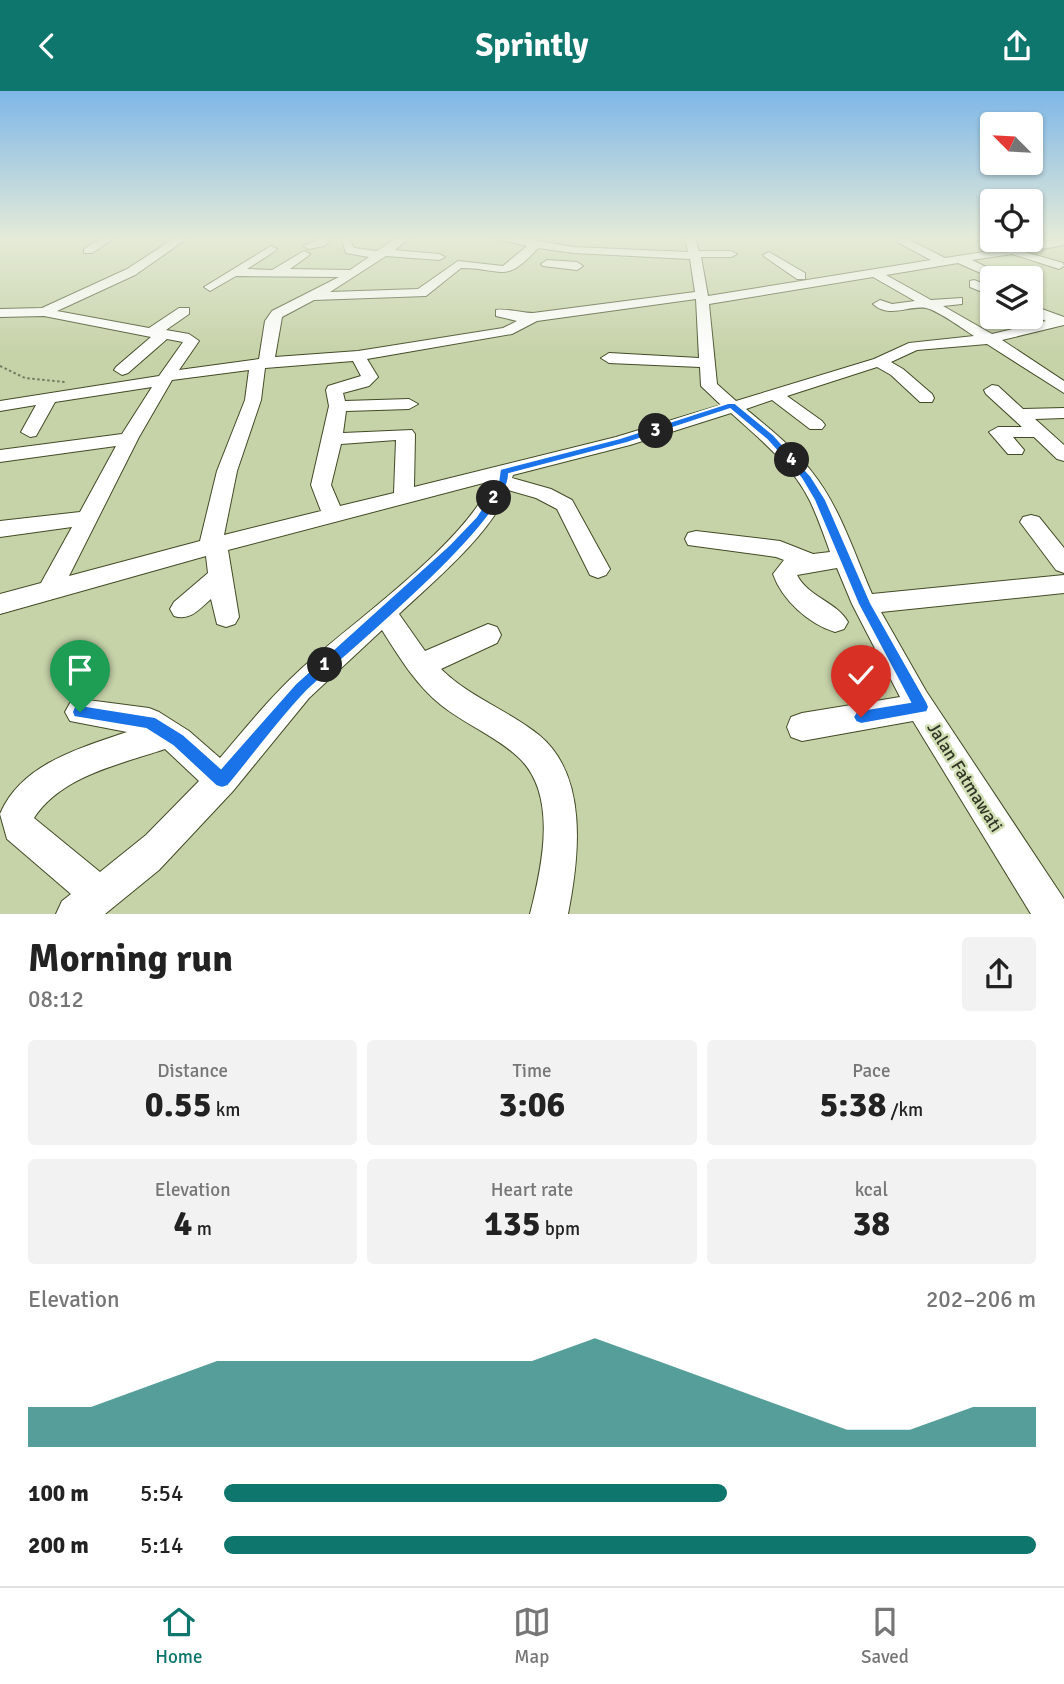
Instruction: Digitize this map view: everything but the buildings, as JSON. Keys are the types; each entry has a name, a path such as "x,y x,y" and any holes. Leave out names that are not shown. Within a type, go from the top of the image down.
{"street":[{"path":"44,312 122,276"},
{"path":"210,287 226,276"},
{"path":"226,617 221,576 213,546 227,471 253,400 274,317 348,276"},
{"path":"314,296 424,293 444,276"},
{"name":"Jalan Fatmawati","path":"698,276 709,386 770,437 805,476 820,500 864,604 921,707 1052,914"},
{"path":"766,286 800,276"},
{"path":"501,313 511,317 533,317 620,303 846,276"},
{"path":"880,276 990,339 1064,389"},
{"path":"386,295 401,280"},
{"path":"974,284 980,287"},
{"path":"880,303 891,309 957,301"},
{"path":"122,370 184,311"},
{"path":"0,313 44,312 122,329 184,337 192,341 129,439 49,591"},
{"path":"122,329 143,316"},
{"path":"0,406 261,364 306,358 358,356 512,330 533,317"},
{"path":"1043,317 1058,327"},
{"path":"0,604 213,546 405,498 504,477 731,405 879,362 914,346 990,339 1058,327"},
{"path":"306,358 338,347"},
{"path":"334,516 321,485 338,406 334,392 337,388 363,383 369,379 358,356"},
{"path":"609,359 706,363"},
{"path":"879,362 897,372 926,398"},
{"path":"992,390 1064,455"},
{"path":"773,393 816,425"},
{"path":"338,406 409,396 403,474 405,498"},
{"path":"30,432 49,398"},
{"path":"1020,414 1064,412"},
{"path":"1015,450 998,432 1039,432"},
{"path":"333,439 406,434"},
{"path":"0,456 129,439"},
{"path":"504,477 565,505 598,569"},
{"path":"168,734 57,776 27,798 16,815 19,827 87,904 169,838 300,689 480,520 504,477"},
{"path":"0,529 88,518"},
{"path":"1031,522 1064,564"},
{"path":"696,539 780,549 809,562"},
{"path":"835,622 795,592 787,582 785,574 789,568 809,562 845,558"},
{"path":"183,609 221,576"},
{"path":"864,604 1064,584"},
{"path":"384,613 421,665 451,696 531,747 549,772 558,800 559,819 554,894 549,914"},
{"path":"421,665 488,635"},
{"path":"802,727 921,707"},
{"path":"80,712 149,722 168,734 222,780"}],"path":[{"path":"0,366 10,368 26,379 63,381 99,390"}],"route":[{"path":"80,712 149,722 178,741 222,780 300,689 480,520 504,483 504,472 708,415 731,405 770,437 805,476 820,500 864,604 921,707 861,717"}]}
